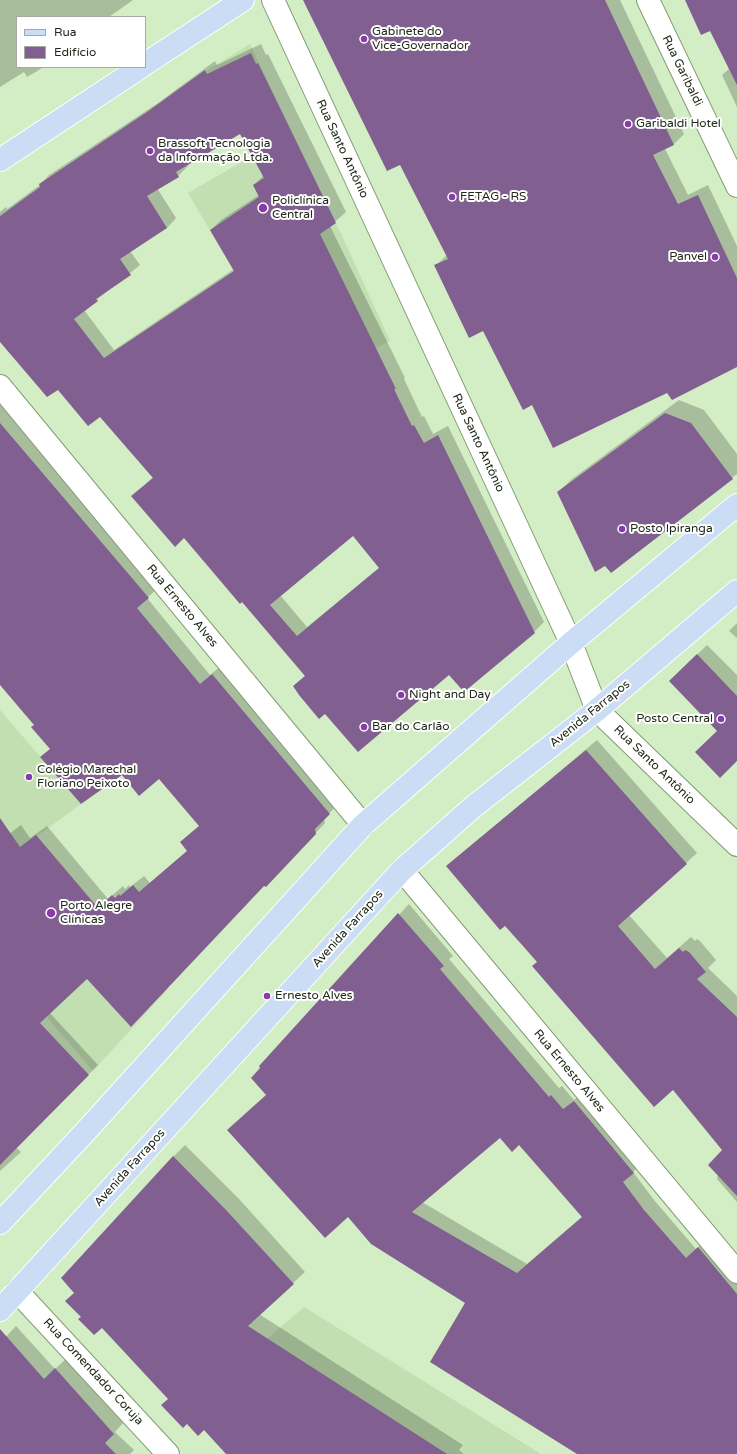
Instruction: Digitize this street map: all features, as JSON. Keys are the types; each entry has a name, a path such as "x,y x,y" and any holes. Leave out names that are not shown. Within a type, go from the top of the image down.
{"main road":[{"path":"146,63 243,0"},
{"path":"0,160 139,68"},
{"path":"0,1223 92,1125 363,825 571,643 737,505"},
{"name":"Avenida Farrapos","path":"0,1310 402,870 473,807 597,710 737,591"}],"street":[{"name":"Rua Santo Antônio","path":"273,0 571,643 597,710 737,846"},
{"name":"Rua Garibaldi","path":"648,0 737,186"},
{"name":"Rua Ernesto Alves","path":"0,386 363,825"},
{"name":"Rua Ernesto Alves","path":"402,870 737,1272"},
{"name":"Rua Comendador Coruja","path":"17,1291 168,1454"}],"shaded area":[{"name":"Policlínica Central","path":"250,44 336,223 390,341 301,386 188,193 252,156 206,71"},
{"name":"Porto Alegre Clínicas","path":"0,710 81,804 37,836 168,989 93,1071 0,963"},
{"path":"304,1307 541,1454 409,1454 249,1354"}],"building":[{"path":"303,0 605,0 674,145 653,155 678,204 698,195 737,278 737,367 672,400 667,393 553,448 532,405 523,410 483,331 469,338 434,265 448,259 400,165 387,171"},
{"path":"685,0 737,0 737,85 710,31 701,35"},
{"path":"251,53 256,64 258,63 336,223 320,234 396,389 394,389 412,426 414,425 424,443 438,435 535,633 464,692 449,675 358,752 325,714 319,719 299,695 293,686 305,676 242,602 240,604 184,538 175,547 131,496 153,478 100,417 88,426 58,390 47,397 0,342 0,216 40,187 39,184 147,112 205,70 207,74","holes":["240,134 264,178 253,185 259,197 210,230 234,271 104,358 74,319 98,301 96,299 131,275 120,259 167,228 147,196 179,177 176,172","353,536 379,568 297,636 270,605"]},
{"name":"Posto Ipiranga","path":"665,413 691,423 733,479 611,573 605,566 595,572 557,492"},
{"path":"0,423 149,598 137,608 200,684 212,674 330,814 315,829 316,834 266,887 264,886 131,1027 87,979 40,1023 89,1075 0,1165 0,818 20,847 36,835 98,908 112,895 115,898 119,894 120,896 133,885 139,892 187,851 180,842 199,826 159,779 139,796 122,775 81,804 40,757 50,749 31,727 34,725 0,685"},
{"name":"Posto Central","path":"697,654 737,696 737,761 720,778 695,752 717,731 669,681"},
{"path":"586,750 687,864 618,926 655,969 679,948 683,952 685,950 689,952 706,972 697,979 737,1017 737,1196 708,1165 722,1150 673,1090 654,1107 532,966 537,962 505,926 500,930 446,866"},
{"path":"398,913 444,966 440,969 549,1097 551,1095 563,1109 574,1101 634,1173 623,1182 644,1210 686,1258 698,1247 737,1294 737,1454 577,1454 430,1362 465,1303 371,1244 348,1217 325,1238 227,1130 266,1095 251,1078 260,1068 259,1066","holes":["500,1138 512,1152 519,1145 582,1217 517,1273 412,1212"]},
{"path":"173,1156 227,1211 294,1284 248,1326 447,1454 226,1454 204,1430 198,1436 187,1424 183,1428 161,1405 168,1399 102,1328 94,1335 78,1319 81,1317 65,1301 74,1293 61,1278"},
{"path":"0,1329 44,1379 55,1368 114,1434 105,1443 116,1454 0,1454"}],"place":[{"name":"Gabinete do Vice-Governador","path":"364,39"},
{"name":"Garibaldi Hotel","path":"628,124"},
{"name":"Brassoft Tecnologia da Informação Ltda.","path":"150,151"},
{"name":"FETAG - RS","path":"452,197"},
{"name":"Policlínica Central","path":"263,208"},
{"name":"Panvel","path":"715,257"},
{"name":"Posto Ipiranga","path":"622,529"},
{"name":"Night and Day","path":"401,695"},
{"name":"Posto Central","path":"721,719"},
{"name":"Bar do Carlão","path":"364,727"},
{"name":"Colégio Marechal Floriano Peixoto","path":"29,777"},
{"name":"Porto Alegre Clínicas","path":"51,913"},
{"name":"Ernesto Alves","path":"267,996"}]}
